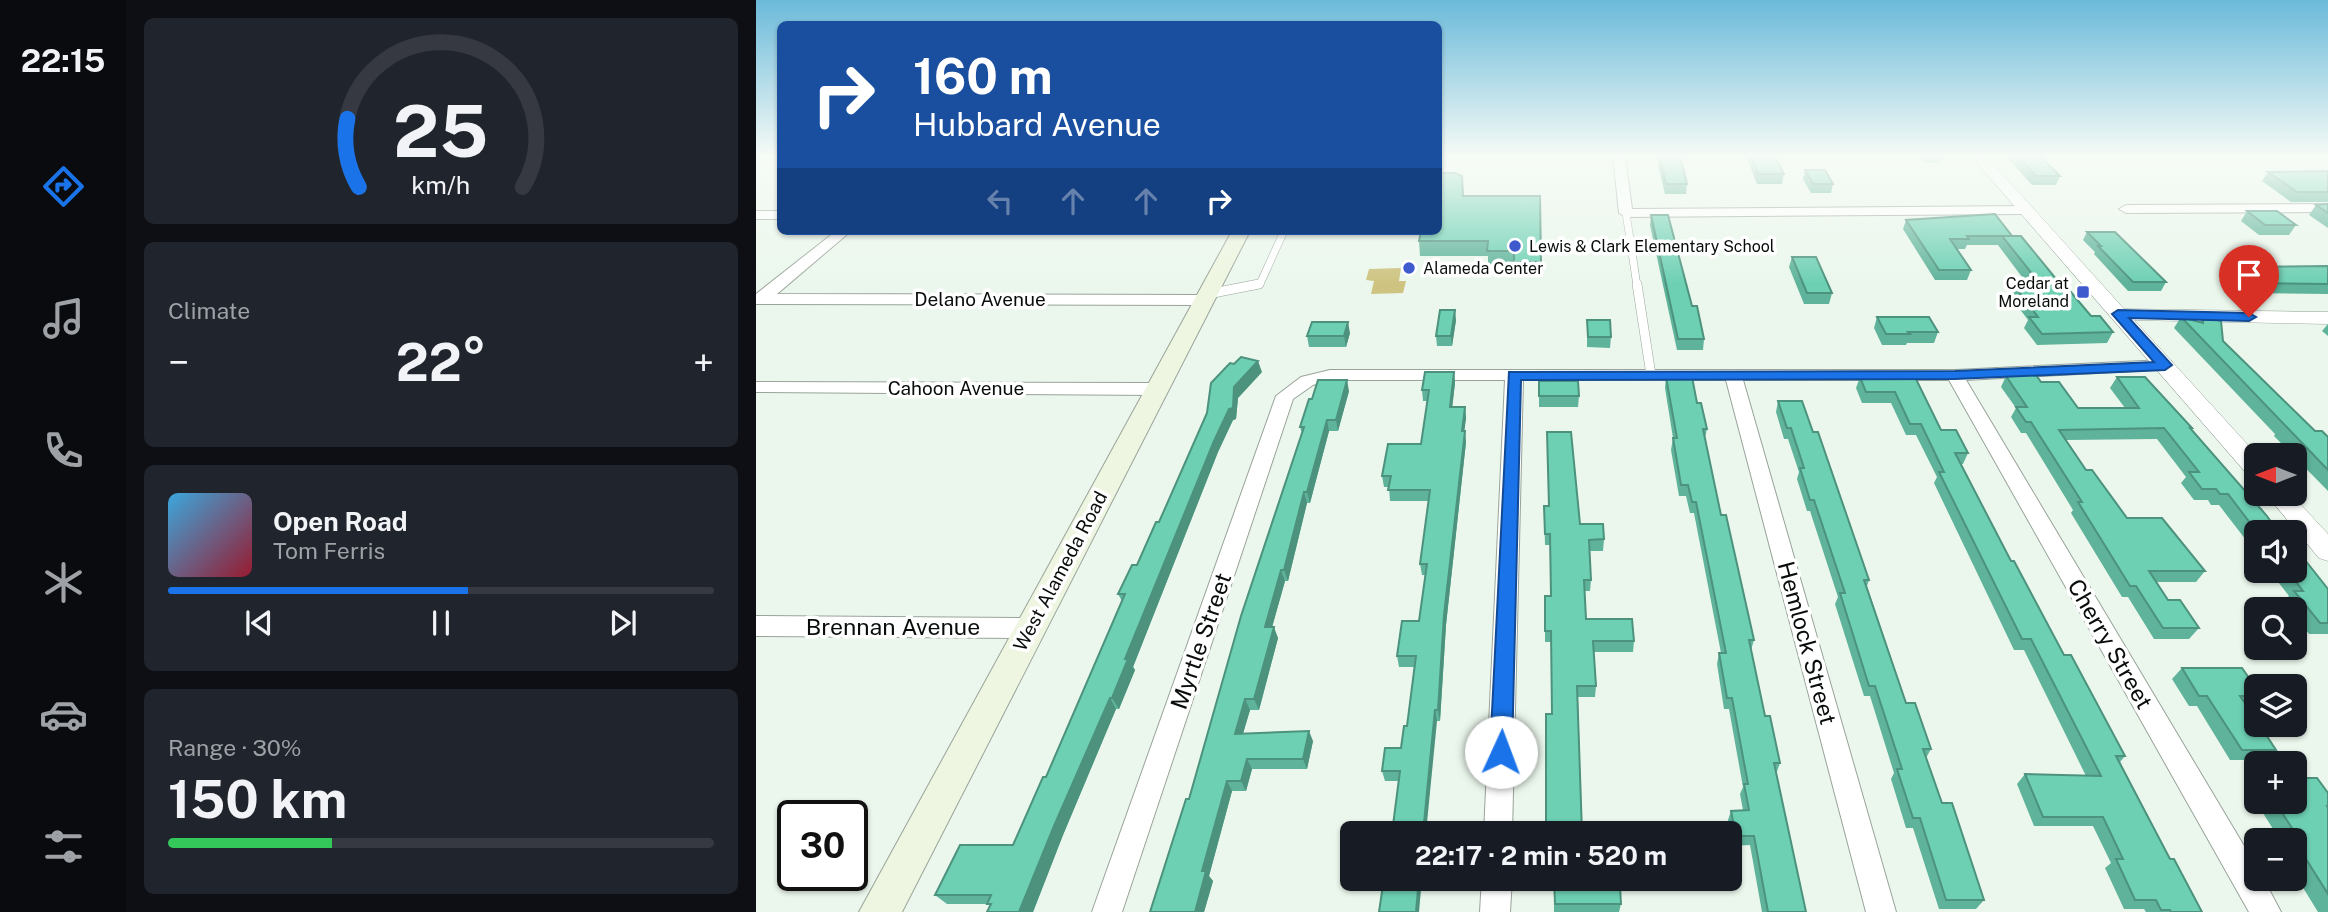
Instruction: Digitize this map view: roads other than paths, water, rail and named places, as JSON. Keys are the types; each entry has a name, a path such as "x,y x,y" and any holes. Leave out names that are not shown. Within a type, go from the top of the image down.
{"main road":[{"name":"West Alameda Road","path":"880,912 1239,235"}],"street":[{"path":"1624,199 1626,213 2026,210"},
{"path":"2016,199 2244,455"},
{"path":"2126,209 2328,208"},
{"path":"756,215 777,215"},
{"path":"759,299 839,235"},
{"name":"Delano Avenue","path":"759,299 1206,297"},
{"path":"2118,314 2328,318"},
{"path":"1498,821 1514,375 1955,375 2165,365"},
{"name":"Hemlock Street","path":"1733,374 1881,912"},
{"name":"Myrtle Street","path":"1108,912 1285,396 1307,381 1330,375 1514,375"},
{"name":"Cherry Street","path":"1955,375 2266,912"},
{"name":"Cahoon Avenue","path":"756,387 1156,389"},
{"path":"2289,506 2328,551"},
{"name":"Brennan Avenue","path":"756,626 1030,628"},
{"path":"1495,912 1496,891"}],"lane":[{"path":"1626,213 1651,375"},
{"path":"1206,297 1260,284 1282,235"}],"place":[{"name":"Lewis & Clark Elementary School","path":"1515,246"},
{"name":"Alameda Center","path":"1409,268"},
{"name":"Cedar at Moreland","path":"2083,292"}]}
